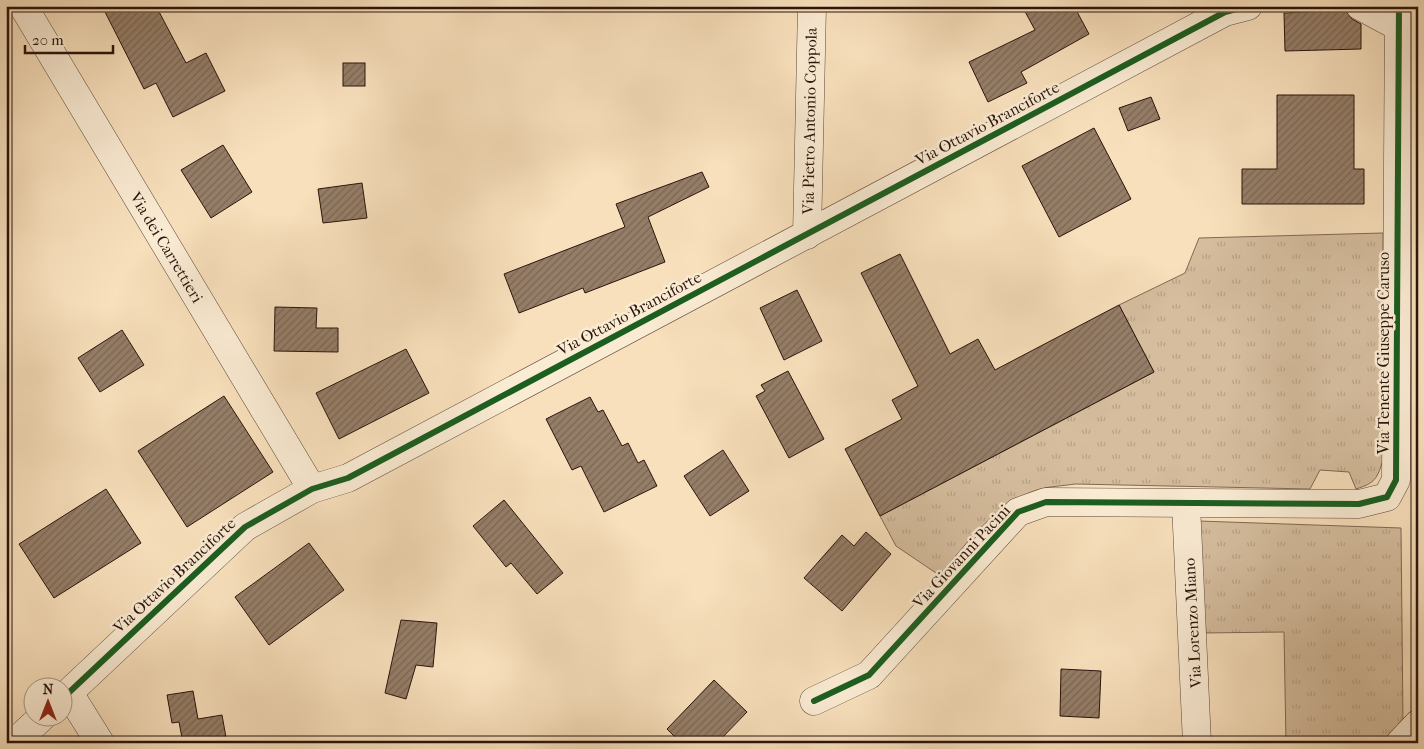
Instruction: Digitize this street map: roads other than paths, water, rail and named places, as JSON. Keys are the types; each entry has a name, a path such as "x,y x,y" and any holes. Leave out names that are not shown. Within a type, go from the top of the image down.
{"street":[{"name":"Via dei Carrettieri","path":"23,6 312,489"},
{"name":"Via Pietro Antonio Coppola","path":"807,235 812,6"},
{"name":"Via Ottavio Branciforte","path":"72,690 245,528 312,489 348,478 1225,12 1248,6"},
{"path":"1360,6 1399,16"},
{"name":"Via Tenente Giuseppe Caruso","path":"1186,504 1359,504 1386,497 1396,480 1399,16"},
{"name":"Via Giovanni Pacini","path":"814,701 869,675 1018,512 1046,502 1186,504"},
{"name":"Via Lorenzo Miano","path":"1186,504 1197,743"},
{"path":"72,704 100,743"},
{"path":"1400,743 1418,724"},
{"path":"14,743 32,726"}]}
